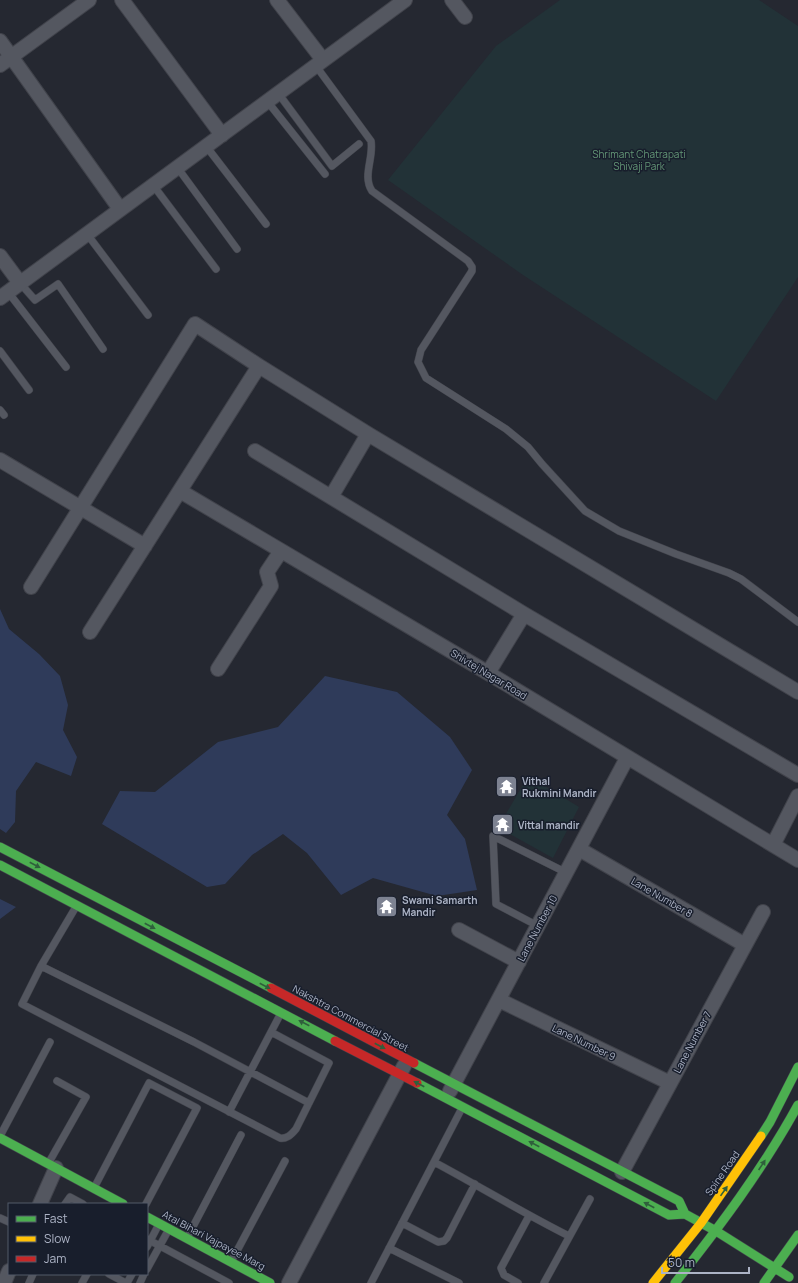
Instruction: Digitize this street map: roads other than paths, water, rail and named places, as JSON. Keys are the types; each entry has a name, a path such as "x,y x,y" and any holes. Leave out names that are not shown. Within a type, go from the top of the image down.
{"street":[{"path":"6,61 89,0"},
{"path":"122,0 222,135"},
{"path":"277,0 320,63"},
{"path":"4,295 405,0"},
{"path":"452,0 465,17"},
{"path":"0,41 6,61 120,209"},
{"path":"0,256 20,283"},
{"path":"31,587 196,324 259,366 368,434 798,692"},
{"path":"90,632 259,366"},
{"path":"331,497 368,434"},
{"path":"255,451 524,614 798,775"},
{"path":"0,460 145,546"},
{"name":"Shivtej Nagar Road","path":"180,491 488,673 798,860"},
{"path":"218,669 272,586 267,572 281,551"},
{"path":"488,673 524,614"},
{"name":"Lane Number 10","path":"446,1098 627,758"},
{"path":"773,845 798,796"},
{"name":"Nakshtra Commercial Street","path":"0,847 679,1201 686,1214 789,1277"},
{"name":"Lane Number 8","path":"579,849 745,945"},
{"path":"0,865 463,1106 668,1215 686,1214"},
{"name":"Lane Number 7","path":"622,1172 763,912"},
{"path":"459,930 518,962"},
{"name":"Lane Number 9","path":"499,1000 670,1083"},
{"path":"289,1283 408,1060"},
{"name":"Spine Road","path":"653,1283 701,1223 770,1122 798,1067"},
{"path":"675,1283 716,1231 785,1131 798,1105"},
{"path":"0,1137 121,1203"},
{"path":"40,1203 52,1166"},
{"name":"Atal Bihari Vajpayee Marg","path":"148,1218 270,1283"},
{"path":"764,1283 798,1235"}],"lane":[{"path":"320,63 371,141 371,160 367,178 368,185 372,191 468,261 472,267 472,271 421,350 418,362 426,378 506,429 528,447 585,511 619,531 741,579 798,622"},
{"path":"273,97 332,166 359,144"},
{"path":"273,97 325,174"},
{"path":"206,146 266,224"},
{"path":"178,167 237,249"},
{"path":"153,185 216,269"},
{"path":"87,234 148,315"},
{"path":"20,283 34,300 58,284 103,349"},
{"path":"4,295 66,367"},
{"path":"0,351 29,390"},
{"path":"538,926 496,904 493,836 566,873"},
{"path":"77,905 41,966 22,1004 228,1112 280,1138 285,1139 296,1129 329,1063 271,1032"},
{"path":"41,966 194,1042 309,1103"},
{"path":"228,1112 281,1012"},
{"path":"0,1137 50,1042"},
{"path":"52,1166 86,1097 58,1081"},
{"path":"94,1188 149,1083 197,1108 147,1203"},
{"path":"371,1283 463,1106"},
{"path":"187,1238 241,1135"},
{"path":"231,1262 285,1161"},
{"path":"434,1162 529,1216 570,1236"},
{"path":"402,1223 438,1242 444,1241 447,1238 475,1184"},
{"path":"66,1203 70,1197 81,1203"},
{"path":"544,1283 590,1199"},
{"path":"518,1283 504,1276 501,1268 529,1216"},
{"path":"160,1224 148,1242 160,1245 229,1283"},
{"path":"148,1267 169,1229"},
{"path":"389,1248 449,1281 459,1283"},
{"path":"111,1275 127,1283"}],"water":[{"path":"0,609 9,629 39,654 60,676 68,705 63,730 77,757 71,776 36,762 16,791 15,822 6,833 0,829"},
{"path":"325,676 397,692 450,737 472,770 447,815 465,839 477,890 437,896 373,878 341,895 307,853 283,834 252,855 225,884 207,887 102,824 120,791 155,792 218,742 278,727"},
{"path":"0,899 16,907 0,919"}],"place":[{"name":"Vithal Rukmini Mandir","path":"507,787"},
{"name":"Vittal mandir","path":"502,825"},
{"name":"Swami Samarth Mandir","path":"386,906"}],"park label":[{"name":"Shrimant Chatrapati Shivaji Park","path":"639,160"}]}
